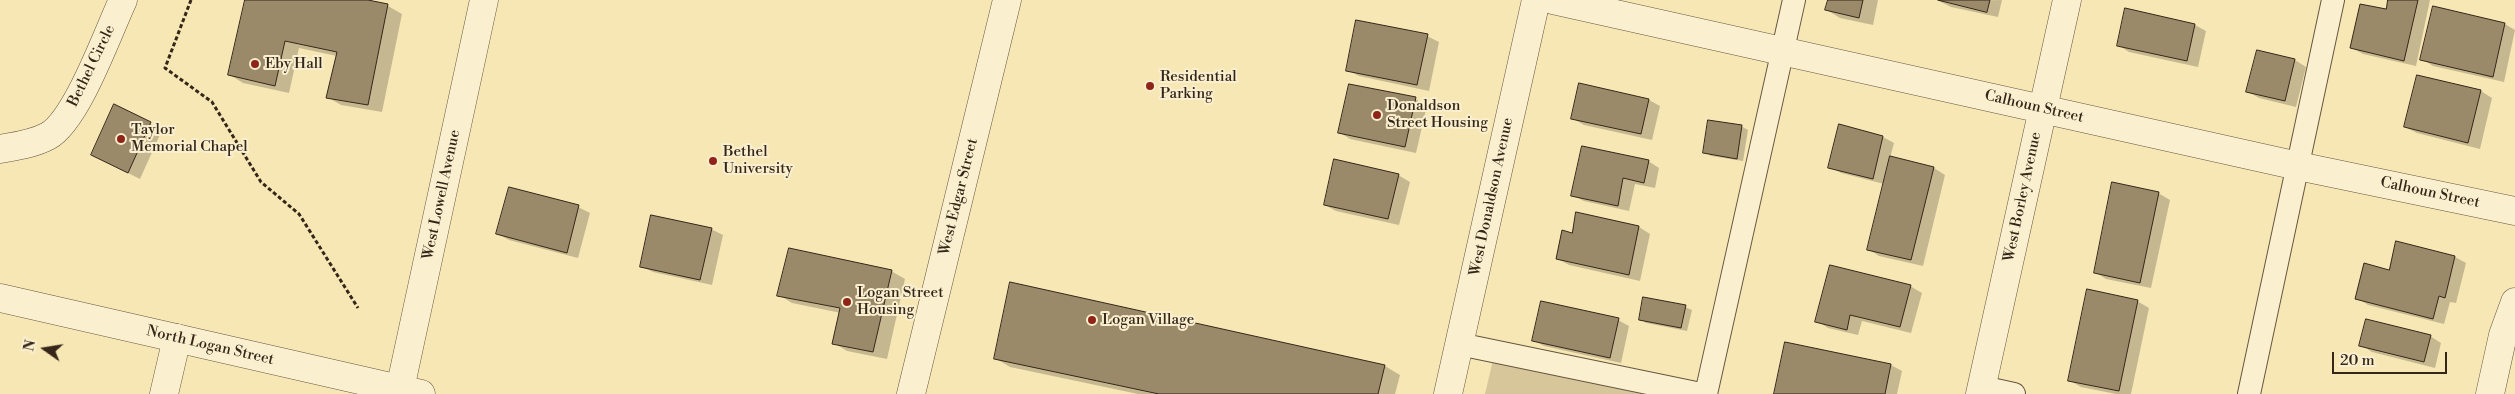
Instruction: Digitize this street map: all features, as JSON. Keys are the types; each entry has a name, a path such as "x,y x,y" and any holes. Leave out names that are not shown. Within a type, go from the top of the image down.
{"street":[{"name":"Bethel Circle","path":"0,149 26,144 49,136 64,121 81,93 123,0"},
{"name":"West Lowell Avenue","path":"411,392 484,0"},
{"name":"West Edgar Street","path":"911,394 1007,0"},
{"name":"West Donaldson Avenue","path":"1448,394 1536,0"},
{"name":"Calhoun Street","path":"1553,0 2298,166 2515,212"},
{"name":"West Borley Avenue","path":"1981,390 2066,0"},
{"name":"North Logan Street","path":"0,298 411,392"},
{"path":"2490,394 2502,335 2515,302"},
{"path":"164,394 177,338"}],"lane":[{"path":"1706,394 1794,0"},
{"path":"2249,394 2333,0"},
{"path":"1460,344 1701,394"},
{"path":"1981,390 2014,394"}],"path":[{"path":"191,0 164,68 212,102 261,182 299,214 358,308"}],"shaded area":[{"path":"1493,360 1643,394 1485,394"}],"building":[{"name":"Eby Hall","path":"245,0 368,0 388,4 368,105 326,98 337,52 285,41 275,86 228,75"},
{"path":"1828,0 1863,0 1859,18 1825,10"},
{"path":"1938,0 1990,0 1987,12"},
{"path":"2388,0 2418,0 2404,61 2350,48 2360,4 2386,9"},
{"path":"2433,6 2505,23 2493,77 2420,60"},
{"path":"2125,8 2195,24 2187,61 2117,46"},
{"path":"1356,20 1428,34 1417,85 1346,71"},
{"path":"2257,50 2295,59 2285,101 2246,92"},
{"path":"2417,75 2481,90 2468,143 2404,127"},
{"path":"1579,83 1649,99 1641,134 1571,119"},
{"name":"Donaldson Street Housing","path":"1349,84 1416,97 1405,147 1338,133"},
{"name":"Taylor Memorial Chapel","path":"114,104 151,122 128,173 91,155"},
{"path":"1708,120 1742,125 1737,159 1703,153"},
{"path":"1839,124 1883,136 1873,179 1828,168"},
{"path":"1582,146 1649,160 1644,183 1623,178 1618,206 1571,196"},
{"path":"1890,156 1934,167 1911,260 1867,250"},
{"name":"Donaldson Street Housing","path":"1334,159 1399,174 1388,219 1324,205"},
{"path":"2112,182 2159,192 2140,283 2094,273"},
{"path":"509,187 579,205 567,253 496,234"},
{"path":"1576,212 1639,226 1629,275 1556,259 1562,230 1572,233"},
{"path":"651,215 712,228 700,280 640,267"},
{"path":"2396,241 2455,256 2445,298 2439,296 2433,319 2355,299 2364,263 2389,270"},
{"name":"Logan Street Housing","path":"789,248 892,270 873,352 832,344 840,308 777,296"},
{"path":"1830,265 1911,285 1900,327 1850,315 1847,330 1815,322"},
{"name":"Logan Village","path":"1010,282 1385,365 1378,394 1159,394 994,359"},
{"path":"2087,289 2138,300 2119,391 2068,381"},
{"path":"1643,297 1686,305 1681,328 1639,320"},
{"path":"1541,301 1619,318 1610,358 1532,341"},
{"path":"2366,319 2431,335 2424,362 2359,346"},
{"path":"1785,342 1891,364 1885,394 1774,394"}],"place":[{"name":"Eby Hall","path":"255,64"},
{"name":"Residential Parking","path":"1150,86"},
{"name":"Donaldson Street Housing","path":"1377,115"},
{"name":"Taylor Memorial Chapel","path":"121,139"},
{"name":"Bethel University","path":"713,161"},
{"name":"Logan Street Housing","path":"847,302"},
{"name":"Logan Village","path":"1092,320"}]}
